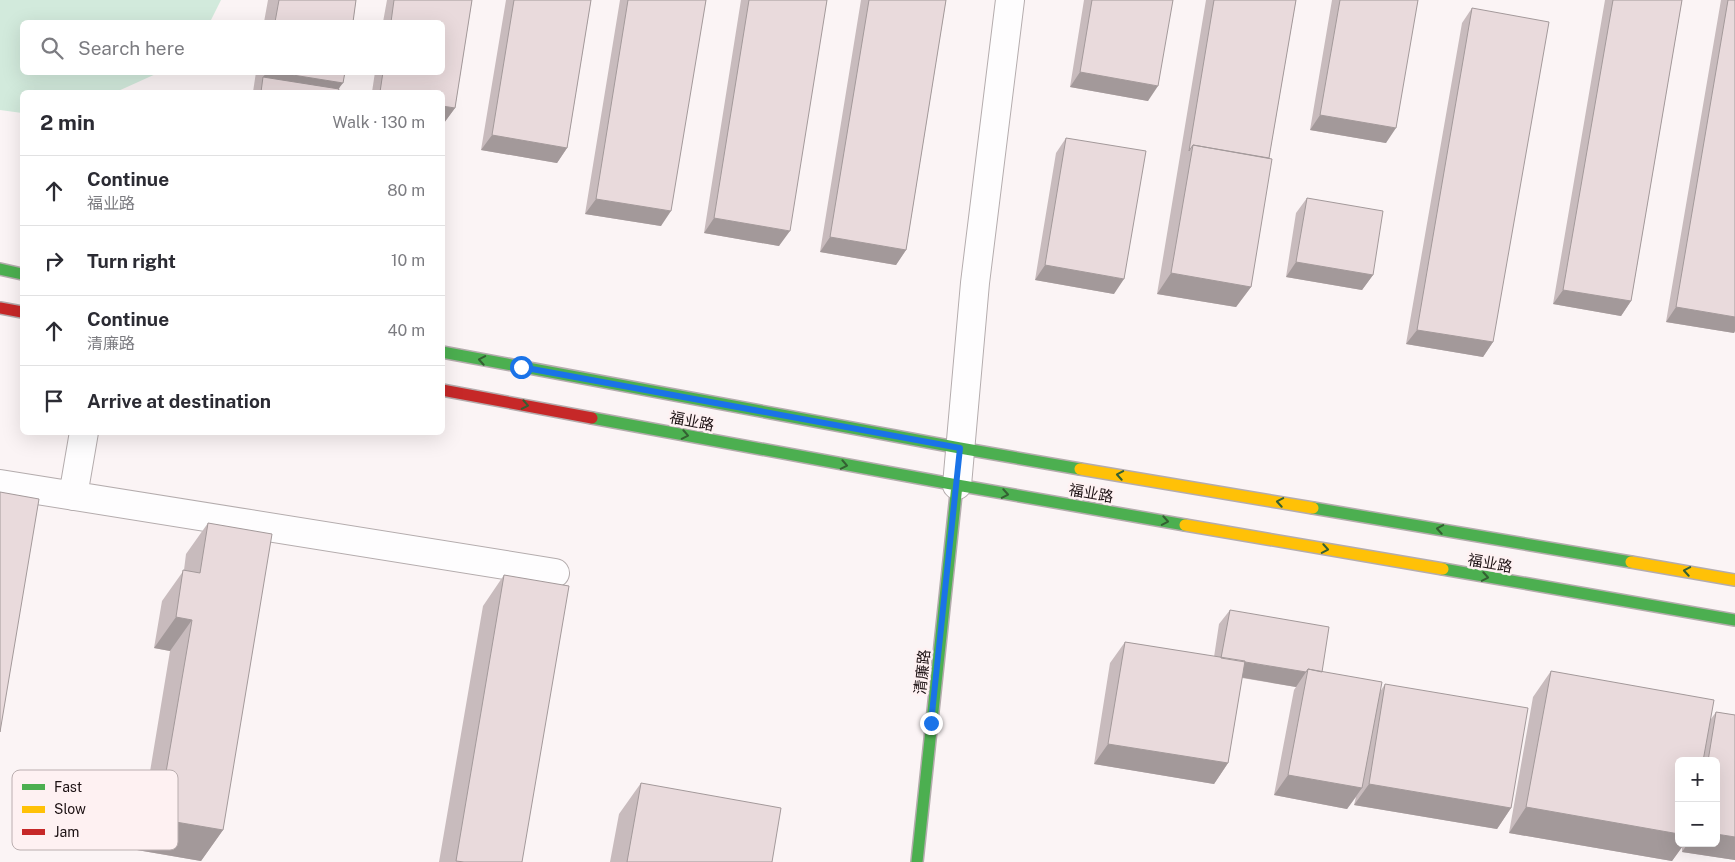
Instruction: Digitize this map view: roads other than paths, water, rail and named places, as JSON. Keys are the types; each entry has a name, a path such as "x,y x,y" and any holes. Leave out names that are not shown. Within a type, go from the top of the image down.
{"street":[{"path":"957,485 975,282 1010,0"},
{"path":"0,269 20,274"},
{"path":"0,308 20,312"},
{"name":"福业路","path":"445,353 960,448 1735,580"},
{"name":"福业路","path":"445,391 957,485 1735,620"},
{"path":"73,496 83,435"},
{"path":"0,484 555,573"},
{"name":"清廉路","path":"917,862 957,485"}]}
